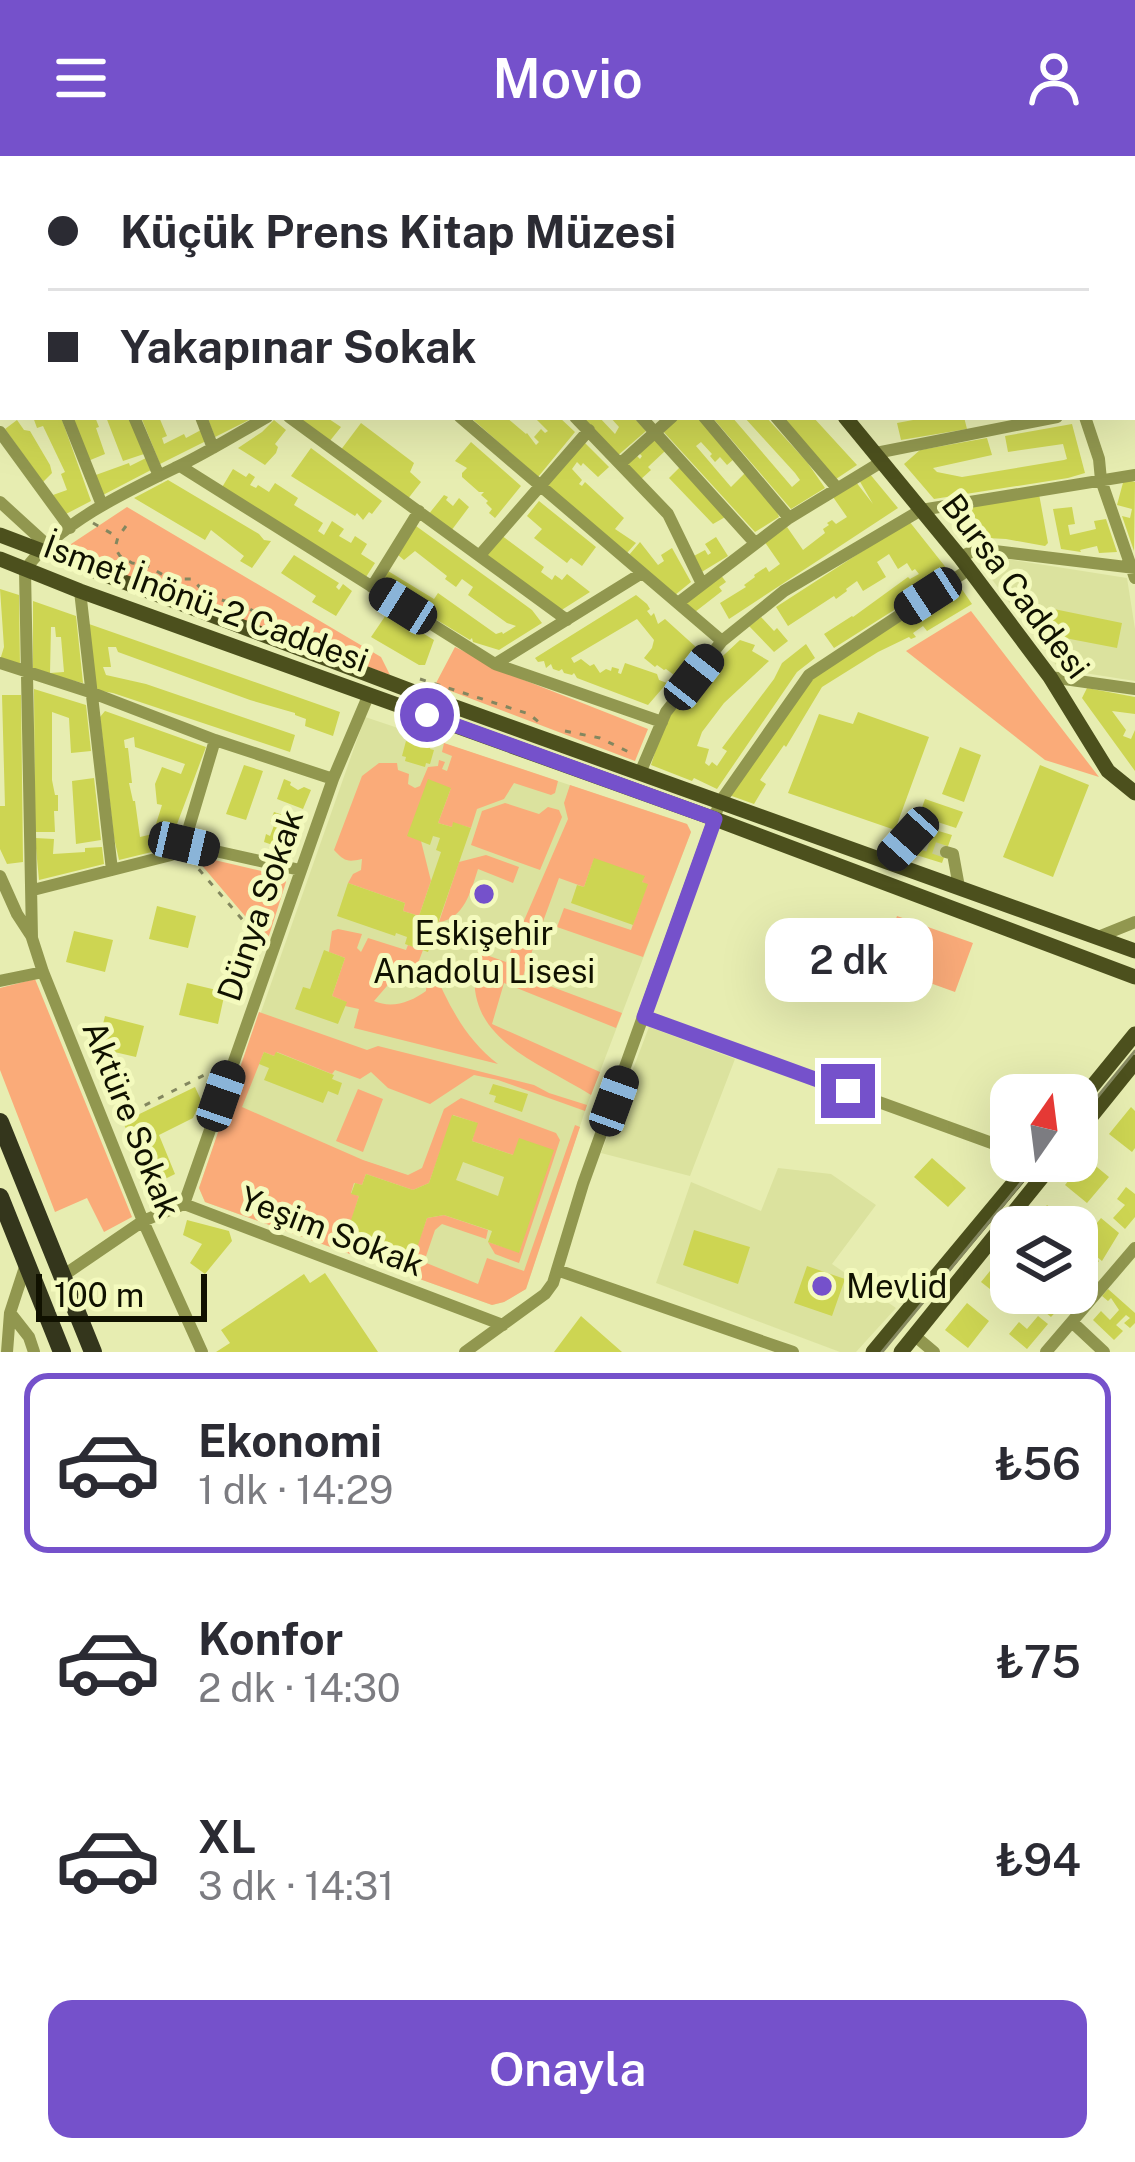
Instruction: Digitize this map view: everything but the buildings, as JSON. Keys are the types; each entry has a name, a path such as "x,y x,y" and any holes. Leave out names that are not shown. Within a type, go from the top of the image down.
{"highway":[{"path":"0,1122 93,1352"},
{"path":"0,1197 62,1352"}],"main road":[{"name":"Bursa Caddesi","path":"848,420 1050,676 1108,770 1135,793"},
{"name":"İsmet İnönü-2 Caddesi","path":"0,536 1135,951"},
{"name":"İsmet İnönü-2 Caddesi","path":"0,560 1135,977"},
{"path":"1098,1079 1135,1034"},
{"path":"1098,1108 1135,1062"},
{"path":"873,1352 1015,1182"},
{"path":"902,1352 1038,1182"}],"street":[{"path":"69,420 102,505"},
{"path":"135,420 159,476"},
{"path":"202,420 213,448"},
{"path":"32,938 25,570 42,548 102,505 262,420"},
{"path":"293,420 567,620"},
{"path":"464,420 722,641"},
{"path":"578,420 668,514 703,584"},
{"path":"644,420 755,543"},
{"path":"621,463 668,420"},
{"path":"707,420 789,518"},
{"path":"779,420 837,488"},
{"path":"678,603 789,518 880,457 1044,420"},
{"path":"465,1352 554,1282 583,1184 720,802 809,675 978,549 1134,571 1101,480 1086,420"},
{"path":"480,555 589,430"},
{"path":"0,432 70,528"},
{"path":"180,466 495,664 662,722"},
{"path":"642,767 662,722 722,641 784,591 921,510 1135,476"},
{"path":"0,502 42,548"},
{"path":"372,587 419,511"},
{"path":"495,664 642,573"},
{"path":"80,591 112,870"},
{"path":"0,663 333,779"},
{"path":"1050,676 1135,689"},
{"name":"Dünya Sokak","path":"184,1204 333,779 370,694"},
{"path":"33,890 171,855 182,846 215,740"},
{"path":"887,862 908,839 917,842"},
{"path":"182,846 300,870"},
{"path":"946,852 953,854 959,887"},
{"path":"0,876 32,938"},
{"path":"0,916 16,914"},
{"path":"1098,937 1135,922"},
{"name":"Aktüre Sokak","path":"32,938 143,1222 202,1352"},
{"path":"0,981 43,972"},
{"path":"644,1017 990,1142"},
{"path":"64,1275 143,1222 184,1204"},
{"name":"Yeşim Sokak","path":"184,1204 502,1325"},
{"path":"1046,1352 1135,1247"},
{"path":"8,1352 10,1313 27,1263"},
{"path":"557,1270 793,1352"},
{"path":"10,1313 34,1352"},
{"path":"1072,1322 1103,1352"},
{"path":"915,1336 934,1352"}],"path":[{"path":"85,519 118,536"},
{"path":"126,526 115,548 132,563 170,579 192,579 208,596 314,634 380,665"},
{"path":"309,645 314,634"},
{"path":"421,679 530,714 544,726"},
{"path":"566,731 628,750 642,767"},
{"path":"182,846 271,952"},
{"path":"105,1126 234,1060"}],"shaded area":[{"path":"127,507 381,657 390,675 59,552"},
{"path":"982,555 1127,578 1135,629 1135,681 1059,669 979,562"},
{"path":"971,611 1099,777 1045,760 906,651"},
{"path":"455,647 648,729 635,761 435,685"},
{"name":"Eskişehir Anadolu Lisesi","path":"365,717 687,824 691,832 585,1111 526,1289 492,1305 205,1202 199,1188"},
{"path":"444,743 558,781 551,795 514,783 504,799 477,809 471,828 438,823 451,788 421,841 431,881 419,916 403,911 405,903 348,883 361,870 362,859 347,860 334,850 362,776 379,763 397,763 398,770 409,774 408,784 420,786 428,767 438,766 439,760 445,762 442,769 447,771 452,756 442,752"},
{"path":"570,785 687,824 691,832 643,957 557,927 564,908 631,930 647,885 642,882 644,876 594,859 584,887 559,878 523,976 622,1013 616,1028 504,983 492,1024 600,1072 591,1095 504,1042 478,1005 474,981 478,952 506,962 568,819 564,803"},
{"path":"505,803 539,814 548,807 559,810 562,817 540,870 471,845 482,811"},
{"path":"193,855 283,876 286,882 267,942"},
{"path":"486,855 519,867 513,883 478,869 460,910 439,922 459,862"},
{"path":"897,916 973,943 955,992 880,965"},
{"path":"332,931 362,934 357,948 361,952 368,938 406,950 408,945 423,950 417,966 406,964 374,1001 394,1004 420,995 426,991 427,965 431,965 466,1031 498,1064 354,1028 359,1009 332,996 345,958 329,952"},
{"path":"35,979 132,1217 104,1232 87,1198 55,1212 0,1070 0,988"},
{"path":"259,1012 367,1050 378,1046 534,1085 587,1105 585,1111 474,1075 430,1104 388,1088 371,1072 360,1079 335,1070 332,1074 277,1052 274,1056 264,1052 242,1107 408,1175 422,1168 444,1109 461,1098 556,1133 560,1140 519,1263 495,1254 488,1242 519,1252 553,1150 513,1155 472,1141 477,1123 453,1115 429,1183 413,1190 366,1174 362,1185 354,1183 351,1193 359,1196 347,1235 413,1257 427,1218 444,1215 488,1230 486,1239 442,1224 435,1230 424,1262 478,1284 487,1258 524,1271 575,1125 580,1127 526,1289 492,1305 205,1202 199,1188"},
{"path":"649,1027 735,1059 690,1176 601,1153"},
{"path":"358,1089 383,1099 363,1152 336,1141"},
{"path":"778,1168 831,1174 876,1205 832,1264 896,1308 856,1352 840,1352 656,1283 691,1182 761,1211"}],"tunnel":[{"path":"917,842 946,852"}],"tram line":[{"path":"1098,1096 1135,1051"},
{"path":"882,1352 1022,1182"}],"place":[{"name":"Eskişehir Anadolu Lisesi","path":"484,894"},
{"name":"Mevlid","path":"822,1286"}],"route":[{"path":"427,715 715,819 644,1017 848,1091"}]}
